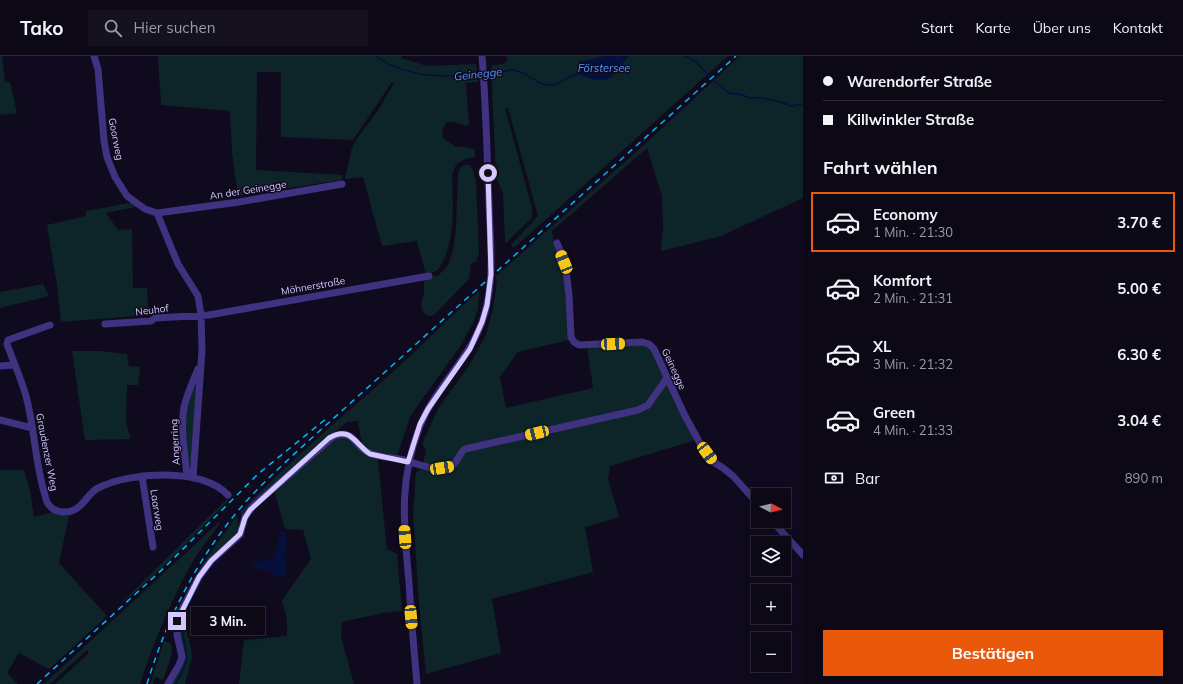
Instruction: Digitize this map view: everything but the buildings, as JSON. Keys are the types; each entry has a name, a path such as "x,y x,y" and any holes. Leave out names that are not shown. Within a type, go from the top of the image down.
{"street":[{"name":"Goorweg","path":"94,56 98,69 104,141 107,157 115,177 127,196 146,209 157,213"},
{"path":"417,684 404,514 404,488 408,462 415,438 426,414 437,396 470,349 482,322 487,305 491,274 485,92 482,56"},
{"name":"An der Geinegge","path":"157,213 239,202 342,184"},
{"path":"157,213 178,264 198,296 201,316"},
{"name":"Geinegge","path":"557,243 564,262 569,295 571,337 574,342 579,345 642,342 649,344 654,349 684,416 701,445 712,461 733,476 751,496"},
{"name":"Möhnerstraße","path":"201,316 429,276"},
{"name":"Neuhof","path":"105,324 151,321 154,318 201,316"},
{"name":"Angerring","path":"190,477 201,363 201,316"},
{"name":"Graudenzer Weg","path":"50,325 8,340 7,344 26,395 42,482 48,504 60,512 73,511 79,507 96,489 115,481 142,476 190,477 216,486 228,495"},
{"name":"Angerring","path":"190,477 183,440 184,406 201,363"},
{"path":"0,366 14,365"},
{"path":"168,684 182,657 177,635 178,617 202,572 216,556 237,539 242,530 245,518 254,506 334,436 338,434 348,435 355,439 370,454 431,468 451,467 455,464 462,451 465,449 638,410 648,405 667,378"},
{"path":"661,387 672,387"},
{"path":"0,420 32,428"},
{"name":"Laarweg","path":"142,476 153,547"},
{"path":"778,528 803,555"}],"green space":[{"path":"0,56 2,56 5,82 10,82 17,113 0,115"},
{"path":"158,56 402,56 401,58 427,66 476,64 478,82 466,83 469,124 465,126 455,122 446,122 442,132 443,138 456,147 475,149 475,157 466,159 457,164 452,175 453,212 451,237 444,260 438,270 426,275 417,241 382,246 363,177 345,179 351,151 356,140 377,112 394,83 392,82 353,140 281,137 281,72 257,72 256,170 343,175 341,180 238,196 232,153 230,111 161,105"},
{"path":"507,56 728,56 514,248 511,245 538,216 508,108 505,108 532,208 532,218 505,244 503,193 496,177 491,66 505,63 507,61"},
{"path":"740,56 803,56 803,198 721,236 661,251 663,226 662,196 647,148 552,231 554,242 563,263 570,340 518,352 500,377 506,408 593,388 587,346 643,344 651,348 696,440 610,466 608,479 619,517 585,527 593,572 492,599 501,653 426,674 419,604 413,513 416,472 422,469 426,450 422,444 439,407 469,366 486,335 493,309 497,281 495,277 645,144"},
{"path":"465,165 469,165 473,170 476,181 479,253 476,262 471,263 469,279 436,313 432,316 426,315 421,306 425,278 439,275 448,265 453,251 456,228 458,176 460,168"},
{"path":"140,201 135,207 106,213 118,230 132,229 133,288 147,288 148,315 61,322 57,285 47,225 86,216 86,211"},
{"path":"43,284 49,296 0,308 0,292"},
{"path":"479,291 478,309 473,323 461,345 411,415 397,455 377,452 387,549 397,554 402,611 383,613 342,622 341,637 354,684 239,684 244,640 287,636 287,620 282,600 311,559 303,530 285,529 274,490 338,437 348,437 363,450 358,421 347,422 323,441 242,516 240,512 290,464"},
{"path":"72,351 101,351 127,354 129,366 140,367 138,385 127,385 126,423 131,439 85,440"},
{"path":"197,379 191,462 188,462 184,422 188,399"},
{"path":"0,470 24,470 30,490 34,517 53,512 69,516 59,563 107,616 49,669 19,653 7,673 18,684 0,684"},
{"path":"227,499 228,501 175,555 148,581 119,605"},
{"path":"237,516 239,529 237,535 191,585 201,566"},
{"path":"219,522 220,523 195,558 177,592 157,638 140,684 55,684 89,653 87,650 50,684 44,684"},
{"path":"187,618 187,633 192,658 185,684 171,684 181,668 179,636 181,620"},
{"path":"164,641 170,643 172,646 170,661 163,680 155,677 153,684 150,684"}],"water":[{"name":"Förstersee","path":"604,56 629,56 613,76 605,80 587,78 579,74 577,68 579,62"},
{"path":"281,531 285,531 286,534 285,560 287,568 285,575 278,577 267,570 257,569 252,566 255,562 274,558"}],"waterway":[{"name":"Geinegge","path":"375,56 388,64 414,73 440,76 482,75"},
{"name":"Geinegge","path":"685,56 695,61 714,81 729,93 743,95 749,98 762,98 791,106 803,104"},
{"name":"Geinegge","path":"486,74 513,70 523,73 546,85 554,85 571,76 579,74"},
{"path":"185,612 205,576 210,569 222,559"},
{"path":"176,684 187,658 183,635 183,620"}],"railway":[{"path":"147,684 164,636 185,590 211,546 226,525 251,496 315,435 736,56"},
{"path":"37,684 165,567 258,474 327,418"}],"route":[{"path":"177,621 199,577 211,561 237,539 242,530 245,518 250,510 329,438 338,434 348,435 355,439 370,454 400,459 408,462 420,424 428,409 470,349 477,336 487,305 491,274 488,173"}]}
